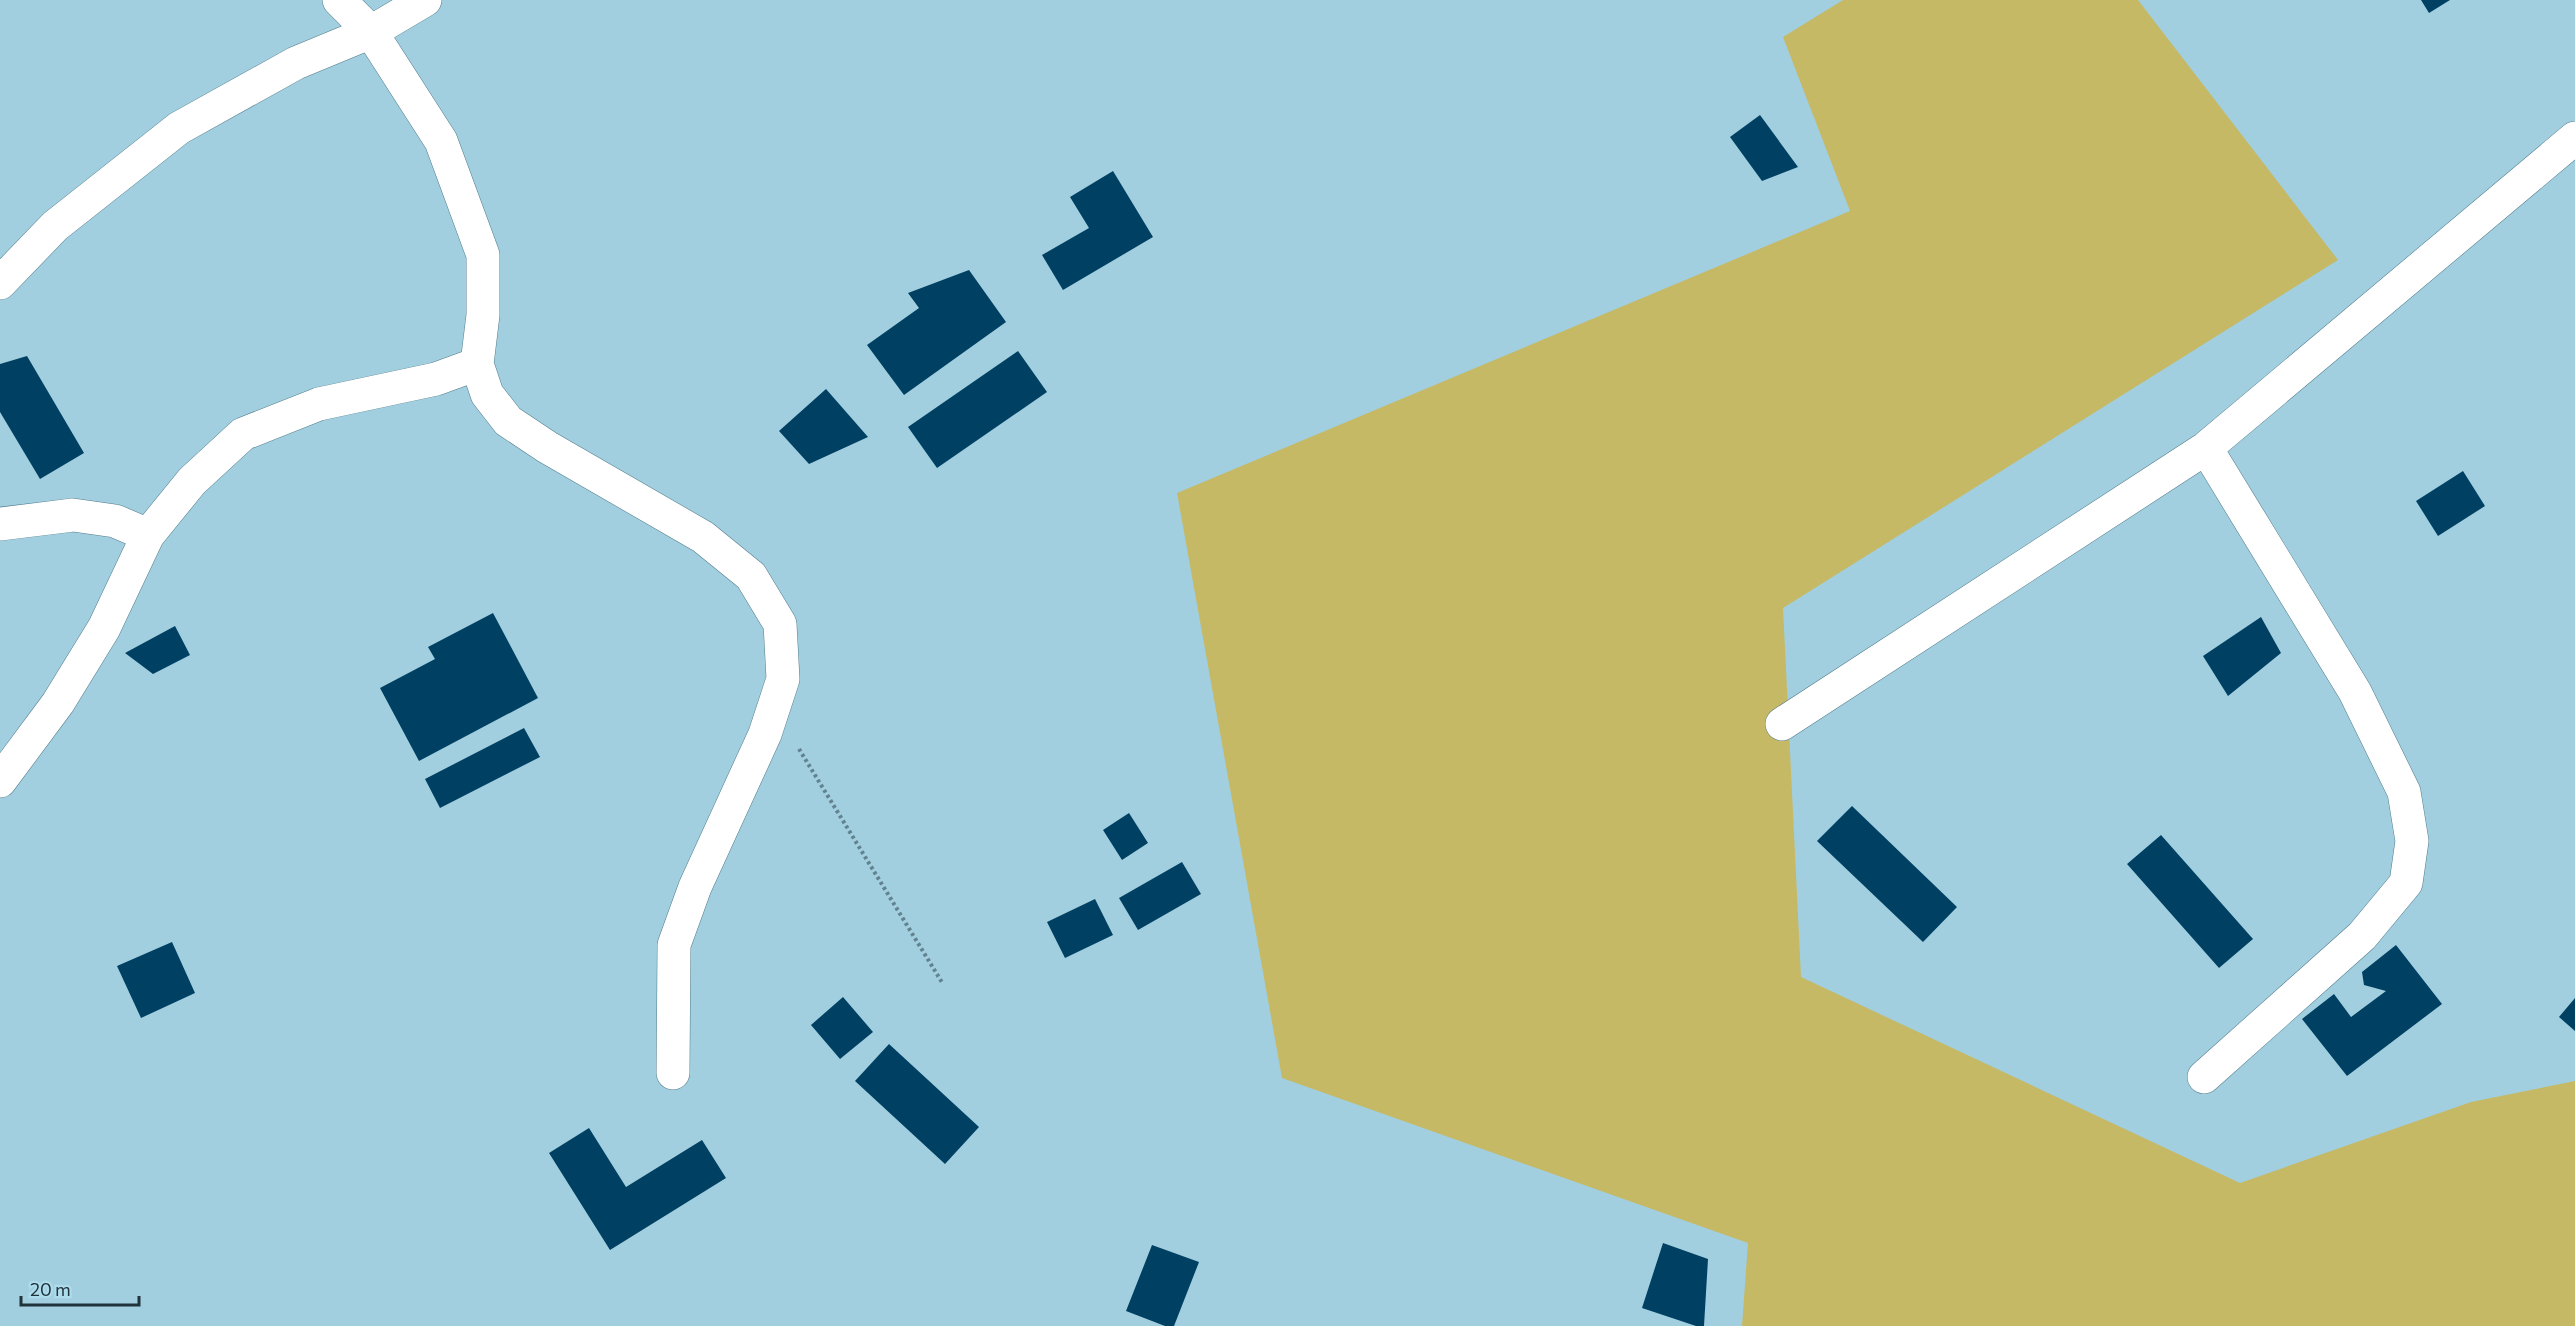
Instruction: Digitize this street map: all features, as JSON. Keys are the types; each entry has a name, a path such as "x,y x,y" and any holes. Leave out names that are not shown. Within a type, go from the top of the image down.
{"street":[{"path":"339,0 371,32 441,141 483,255 483,315 477,364 487,394 508,421 547,447 703,537 751,576 780,624 783,679 774,707 765,734 695,887 674,945 673,1073"},
{"path":"0,283 55,226 179,128 296,63 371,32 425,0"},
{"path":"1782,724 2206,448 2575,138"},
{"path":"0,781 58,703 104,628 148,535 192,481 243,434 319,404 436,379 477,364"},
{"path":"2204,1077 2362,936 2406,883 2412,841 2404,792 2355,692 2206,448"},
{"path":"0,524 73,515 115,521 148,535"}],"path":[{"path":"774,707 944,984"}],"shaded area":[{"path":"1843,0 2138,0 2338,260 1783,608 1801,977 2240,1183 2471,1102 2575,1081 2575,1326 1742,1326 1748,1243 1282,1078 1177,493 1850,211 1783,37"}],"building":[{"path":"2421,0 2450,0 2429,13"},
{"path":"1760,115 1798,167 1762,181 1730,137"},
{"path":"1113,171 1153,237 1063,290 1042,255 1089,228 1070,197"},
{"path":"969,270 1006,322 904,395 867,345 919,308 908,293"},
{"path":"1018,351 1047,392 937,468 908,427"},
{"path":"27,356 84,453 40,479 0,412 0,364"},
{"path":"826,389 868,437 809,464 779,431"},
{"path":"2463,471 2485,506 2438,536 2416,501"},
{"path":"493,613 538,698 419,761 380,688 435,659 428,647"},
{"path":"2261,617 2281,653 2228,696 2203,656"},
{"path":"175,626 190,655 153,674 125,653"},
{"path":"524,728 540,757 440,808 425,779"},
{"path":"1852,806 1957,907 1923,942 1817,841"},
{"path":"1129,813 1148,843 1122,860 1103,830"},
{"path":"2161,835 2253,939 2219,968 2127,864"},
{"path":"1182,862 1201,894 1138,930 1119,898"},
{"path":"1095,899 1113,935 1065,958 1047,922"},
{"path":"172,942 195,993 141,1018 117,966"},
{"path":"2396,945 2442,1004 2347,1076 2302,1019 2334,994 2351,1017 2386,991 2364,985 2362,972"},
{"path":"843,997 873,1032 840,1059 811,1025"},
{"path":"2575,998 2575,1031 2559,1017"},
{"path":"889,1044 979,1127 945,1164 855,1081"},
{"path":"589,1128 626,1187 702,1140 726,1178 610,1250 549,1153"},
{"path":"1663,1243 1708,1259 1704,1326 1696,1326 1642,1308"},
{"path":"1152,1245 1199,1262 1174,1326 1165,1326 1126,1311"}]}
